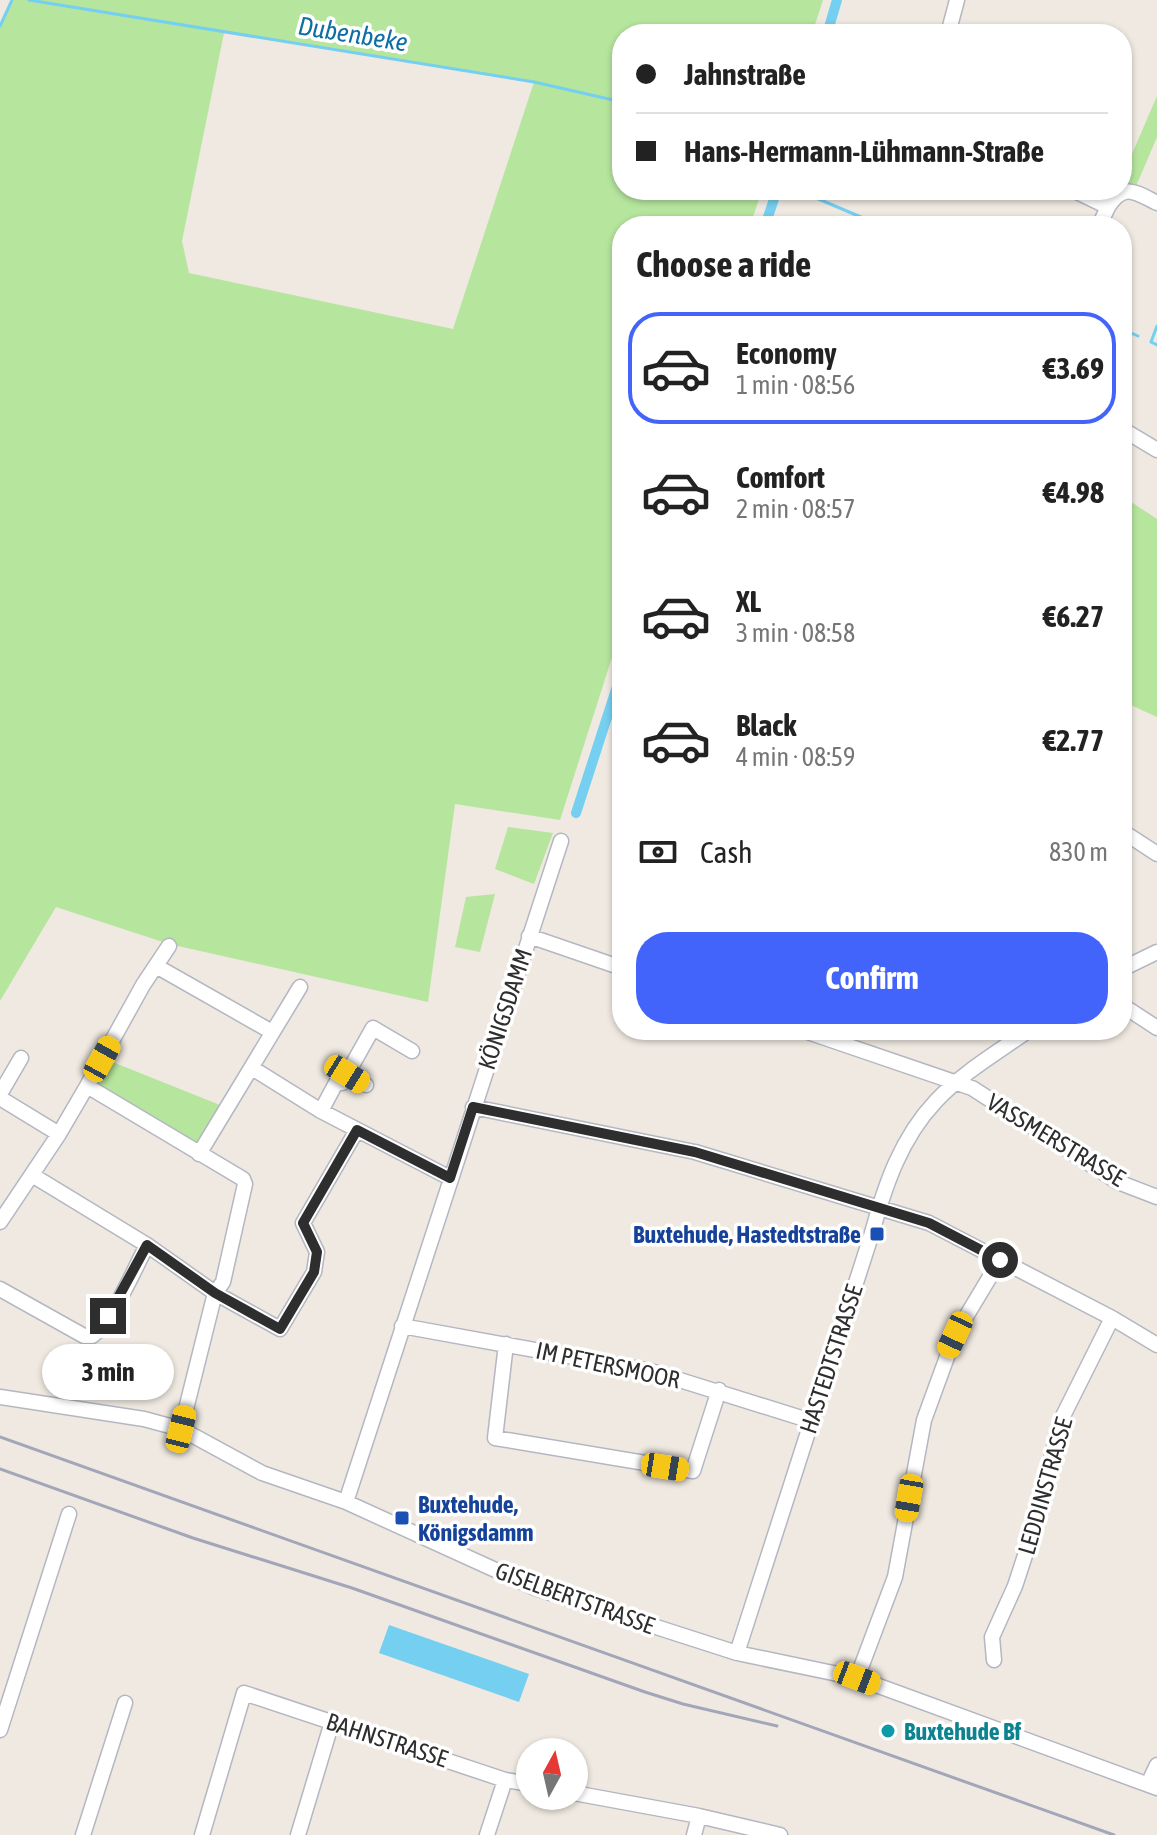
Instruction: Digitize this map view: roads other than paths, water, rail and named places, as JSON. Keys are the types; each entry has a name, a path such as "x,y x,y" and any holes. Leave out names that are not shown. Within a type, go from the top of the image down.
{"street":[{"path":"951,24 957,0"},
{"path":"1132,192 1157,203"},
{"path":"1094,200 1108,207"},
{"path":"1104,216 1113,200"},
{"path":"1132,435 1157,450"},
{"path":"1132,838 1157,854"},
{"name":"KÖNIGSDAMM","path":"346,1502 561,841"},
{"path":"529,936 612,965"},
{"path":"0,1222 59,1134 169,946"},
{"path":"1132,964 1157,952"},
{"path":"156,966 272,1032"},
{"path":"199,1154 300,987"},
{"path":"1132,1012 1157,1028"},
{"path":"321,1111 336,1083 342,1083 373,1028 412,1051"},
{"name":"VASSMERSTRASSE","path":"832,1040 972,1088 1118,1182 1157,1197"},
{"name":"HASTEDTSTRASSE","path":"737,1653 885,1185 910,1134 935,1101 1015,1040"},
{"path":"21,1058 0,1096 59,1134"},
{"path":"252,1068 321,1111 450,1178"},
{"path":"347,1074 366,1085"},
{"path":"87,1086 239,1175 245,1184 223,1282 215,1293 181,1429"},
{"path":"473,1107 695,1152 929,1223 1112,1318 1157,1345"},
{"path":"32,1175 147,1245 215,1293 280,1329 314,1272 317,1252 303,1223 357,1130"},
{"path":"0,1289 84,1336 92,1336 101,1328 147,1245"},
{"path":"857,1678 895,1577 924,1420 955,1335 1000,1260"},
{"name":"LEDDINSTRASSE","path":"994,1660 992,1637 1015,1586 1032,1534 1061,1420 1112,1318"},
{"name":"IM PETERSMOOR","path":"402,1326 651,1371 811,1421"},
{"path":"506,1344 495,1438 693,1471 719,1390"},
{"name":"GISELBERTSTRASSE","path":"0,1397 144,1419 181,1429 262,1473 346,1502 535,1588 737,1653 857,1678 1152,1786"},
{"path":"0,1730 69,1514"},
{"name":"BAHNSTRASSE","path":"202,1835 244,1693 516,1782"},
{"path":"83,1835 125,1703"},
{"path":"298,1835 332,1722"},
{"path":"1152,1786 1157,1765"},
{"path":"487,1835 505,1780"},
{"path":"588,1796 780,1835"},
{"path":"694,1835 699,1816"}],"water":[{"path":"389,1625 529,1674 519,1702 379,1653"}],"waterway":[{"name":"Dubenbeke","path":"0,26 12,0"},
{"name":"Dubenbeke","path":"29,0 534,82 612,100"},
{"path":"830,24 837,0"},
{"path":"768,216 774,200"},
{"path":"821,200 858,216"},
{"path":"1157,326 1151,342 1157,345"},
{"path":"1132,333 1138,336"},
{"path":"576,813 612,702"}],"railway":[{"path":"0,1437 1114,1835"},
{"path":"0,1469 193,1538 352,1588 645,1692 777,1726"}],"place":[{"name":"Buxtehude, Hastedtstraße","path":"877,1234"},
{"name":"Buxtehude, Königsdamm","path":"402,1518"},
{"name":"Buxtehude Bf","path":"888,1731"}]}
